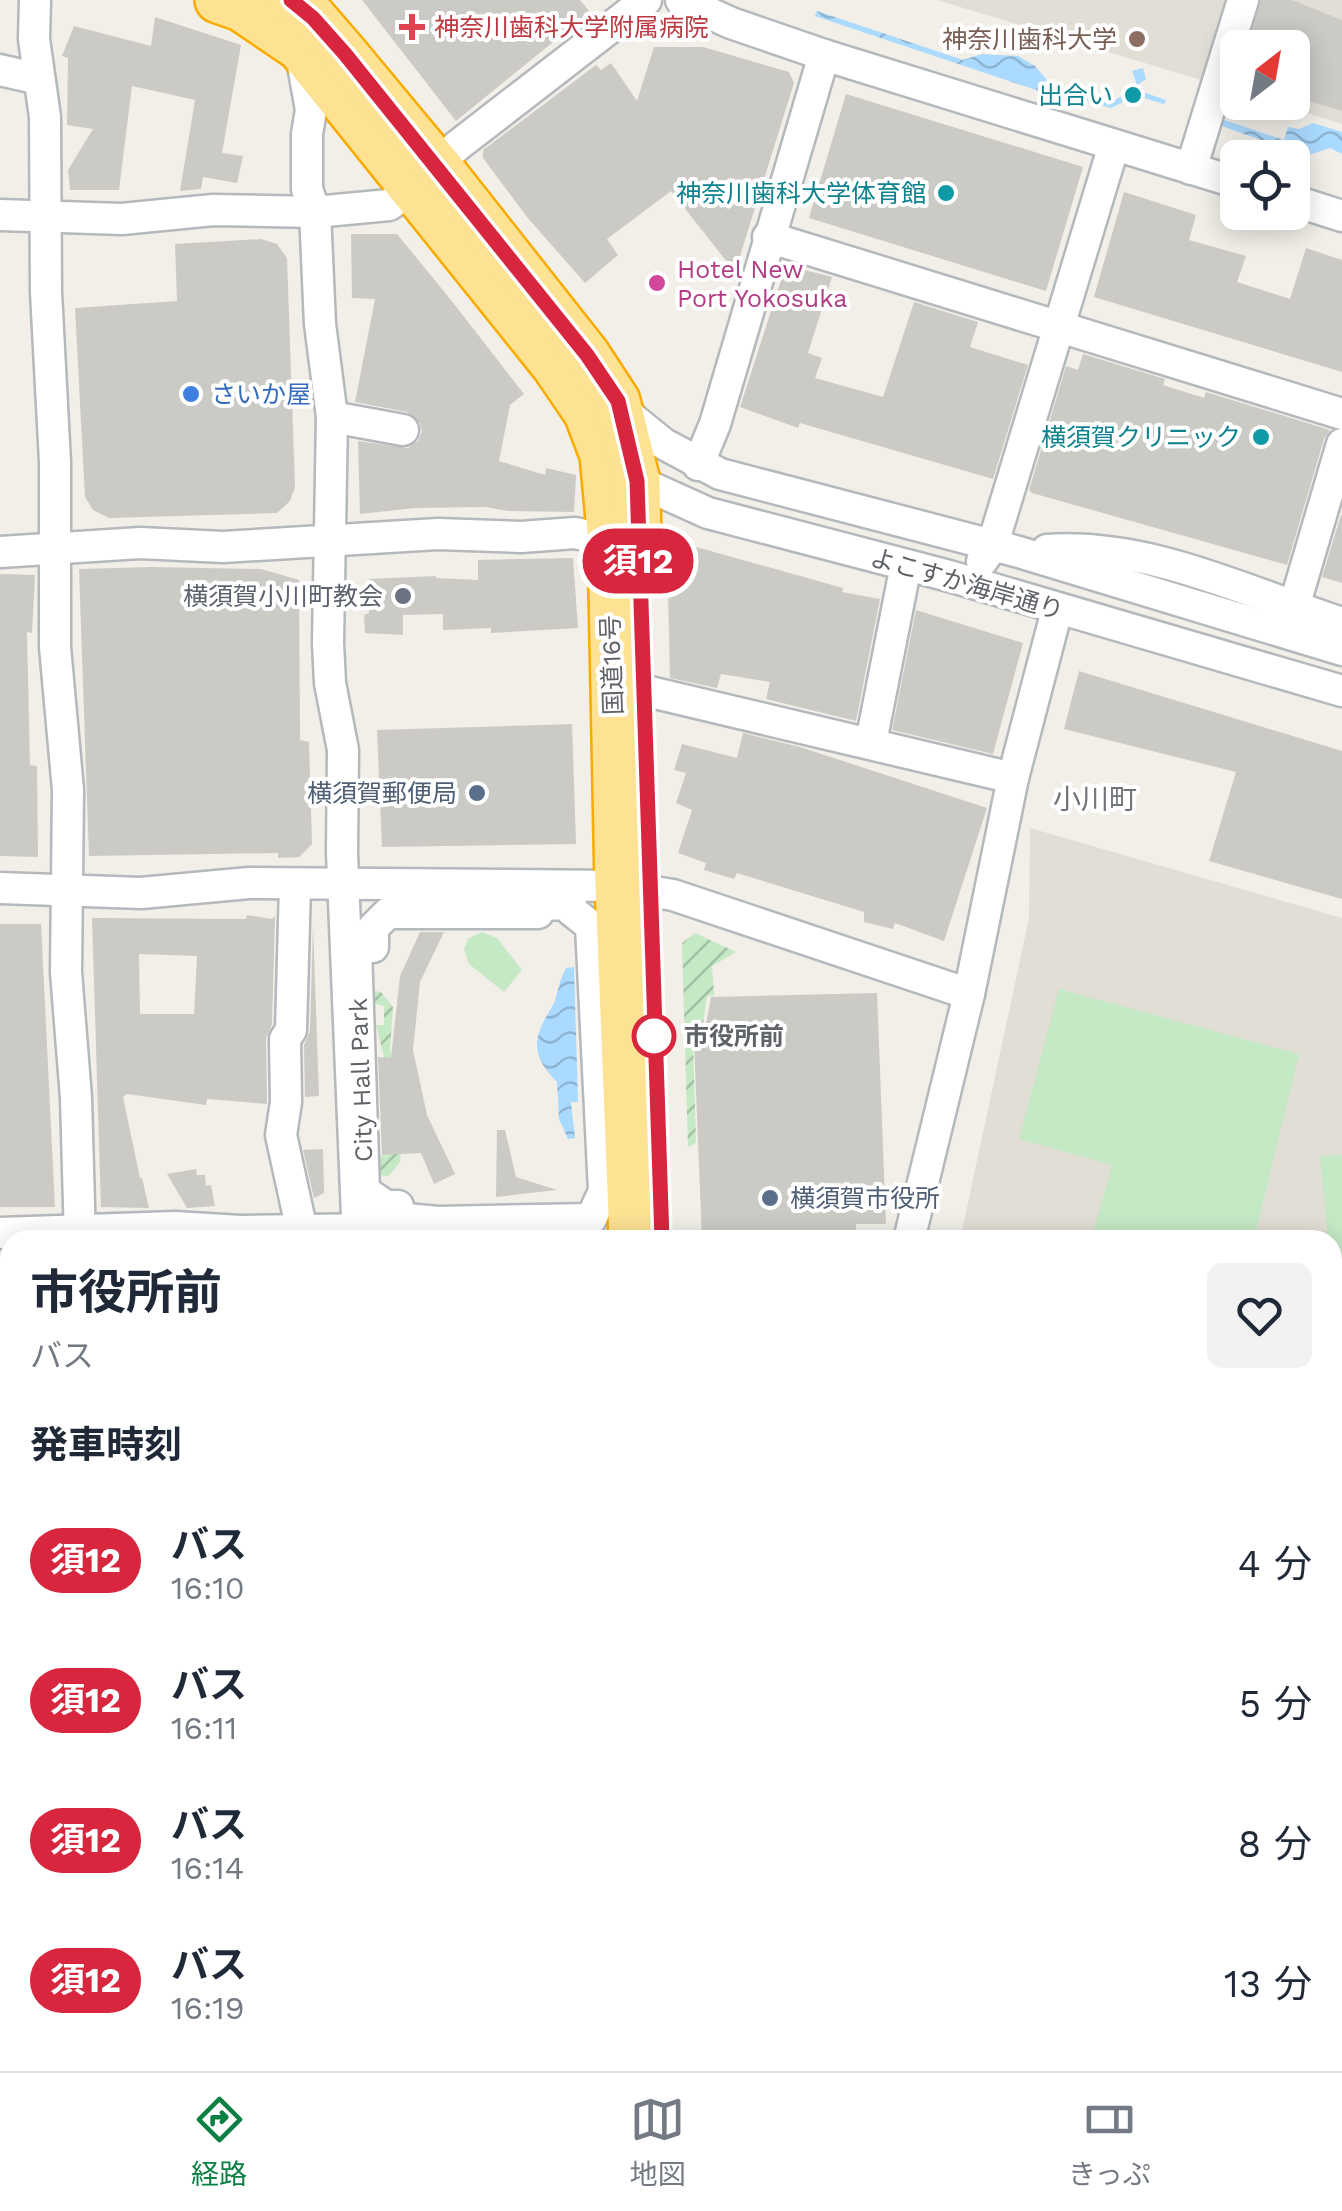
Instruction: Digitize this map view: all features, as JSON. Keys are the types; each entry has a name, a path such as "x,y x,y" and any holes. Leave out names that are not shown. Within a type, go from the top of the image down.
{"highway":[{"name":"国道16号","path":"218,0 242,8 300,48 426,177 587,355 618,401 620,468 642,690 634,889"},
{"name":"国道16号","path":"292,0 345,54 556,366 620,468 610,542 634,889 642,1230"}],"street":[{"path":"35,0 44,117 56,550 55,647 68,790 66,972 78,1132 80,1230"},
{"path":"0,215 122,219 213,210 315,212 389,206 457,146 646,0"},
{"path":"681,0 731,23 824,55 1220,178"},
{"path":"1191,169 1243,0"},
{"path":"300,48 311,110 307,189 315,212 320,324 332,417 328,643 330,684 343,750 344,886 358,1230"},
{"path":"698,464 715,424 824,55"},
{"path":"0,70 39,79"},
{"path":"968,582 1005,549 1058,326 1114,145"},
{"path":"1310,206 1342,216"},
{"path":"768,237 1342,414"},
{"name":"よこすか海岸通り","path":"618,401 664,444 720,474 1005,549 1342,650"},
{"path":"332,417 403,430"},
{"path":"1294,608 1342,444"},
{"name":"よこすか海岸通り","path":"620,468 708,513 906,564 1342,692"},
{"path":"0,552 140,543 223,547 438,534 520,537 576,533 610,542"},
{"path":"1005,549 1075,548 1152,558 1342,622"},
{"path":"871,742 906,564"},
{"path":"911,1230 969,994 1013,778 1057,610"},
{"path":"642,690 1013,778"},
{"path":"0,888 154,892 250,883 634,889 673,896 969,994"},
{"path":"294,886 291,1030 285,1038 286,1102 281,1135 302,1230"},
{"name":"City Hall Park","path":"539,904 571,905 572,911 591,926 604,1191 591,1219 438,1222 396,1218 398,1206 386,1206 364,1191 356,948 374,947 373,928 388,914 538,913 539,904"},
{"path":"133,1230 175,1226 218,1230"}],"shaded area":[{"path":"937,0 1342,0 1342,124 1310,114 1310,30 1220,30 1220,86"},
{"path":"1030,828 1342,918 1342,1230 962,1230 1029,918"}],"green space":[{"path":"482,932 497,938 522,970 504,992 469,964 464,949 468,939"},
{"path":"695,933 736,952 712,966 714,995 707,996 701,1038 693,1040 696,1143 688,1147 682,943"},
{"path":"371,976 374,991 381,992 393,1007 390,1049 408,1136 402,1142 400,1162 389,1176 366,1175 370,1157 389,1155 384,1057 376,1025 384,1025 384,1006 373,1003"},
{"path":"1059,989 1299,1054 1256,1230 1094,1230 1112,1165 1019,1139"},
{"path":"1342,1155 1342,1230 1327,1230 1320,1156"}],"water":[{"path":"817,11 963,60 982,54 1018,56 1035,66 1053,87 1110,103 1134,89 1132,71 1143,68 1146,79 1137,90 1166,100 1164,104 1140,97 1111,108 1051,90 1048,94 815,16"},
{"path":"1224,120 1284,140 1261,140 1219,125"},
{"path":"1313,123 1342,132 1342,154 1330,148 1310,155 1310,140 1284,140 1288,127 1299,129"},
{"path":"574,967 578,1102 571,1102 575,1138 568,1139 559,1119 557,1082 541,1062 537,1044 566,968"}],"building":[{"path":"362,0 580,0 590,12 456,121"},
{"path":"1261,0 1292,0 1342,20 1342,111 1310,101 1310,30 1253,30"},
{"path":"155,17 241,45 222,153 243,156 237,183 203,177 201,189 180,191 195,100 132,86 119,190 70,190 68,170 93,129 67,125 68,58 62,56 74,26 151,46"},
{"path":"654,47 703,47 789,72 794,83 735,272 671,191 607,239 618,255 585,283 527,217 483,158 483,150 596,65 601,70 611,63 637,101"},
{"name":"神奈川歯科大学体育館","path":"846,94 1083,167 1046,291 809,218"},
{"path":"1124,192 1196,215 1189,240 1246,256 1237,282 1290,299 1306,248 1342,260 1342,372 1094,297"},
{"path":"351,234 397,234 451,300 524,394 510,405 499,461 545,475 546,468 576,475 574,512 486,507 360,514 358,441 408,448 422,432 420,423 407,412 355,402 375,299 352,298"},
{"path":"261,239 277,244 287,258 295,487 290,501 277,513 109,518 93,510 85,497 75,308 177,301 175,244"},
{"path":"793,267 832,277 808,353 822,358 815,378 883,397 914,302 978,322 970,347 1028,365 993,479 800,423 798,428 740,407 784,271 790,275"},
{"path":"1083,354 1165,379 1163,385 1204,398 1206,392 1330,430 1287,565 1029,490 1066,366 1078,370"},
{"path":"1342,515 1342,583 1322,577"},
{"path":"675,541 843,588 842,592 880,599 856,721 766,699 770,682 721,674 717,688 670,678 667,548"},
{"path":"573,558 578,628 491,633 491,628 443,630 443,614 403,615 403,635 365,633 369,579 436,576 478,580 478,560"},
{"path":"79,569 261,569 299,580 300,740 309,742 312,844 299,857 278,858 278,853 89,856"},
{"path":"0,574 35,575 32,633 27,632 30,765 37,766 38,857 0,856"},
{"path":"916,610 1023,643 993,754 892,730"},
{"path":"1079,671 1342,751 1342,899 1209,861 1236,772 1064,729"},
{"path":"572,724 576,844 382,847 377,730"},
{"path":"743,733 800,747 987,808 944,941 895,923 893,929 864,922 864,912 737,873 734,879 704,870 706,863 678,853 692,810 676,803 686,773 674,770 682,744 737,758"},
{"path":"247,915 272,919 275,916 272,1024 266,1039 267,1104 207,1099 206,1105 127,1094 123,1097 149,1208 101,1207 92,918 246,919","holes":["139,954 197,956 194,1014 140,1014"]},
{"path":"0,924 41,924 55,1207 0,1207"},
{"path":"313,925 319,1096 305,1097 304,1045 310,1031"},
{"path":"420,932 444,932 420,982 413,1050 427,1115 455,1174 434,1184 421,1153 382,1155 378,1057 391,1058 400,976"},
{"path":"877,993 886,1224 856,1224 856,1230 702,1230 694,1041 703,1041 711,997"},
{"path":"497,1130 505,1130 516,1177 557,1190 496,1197"},
{"path":"323,1149 324,1193 314,1198 303,1150"},
{"path":"196,1169 197,1175 205,1175 206,1186 211,1185 215,1206 187,1208 167,1174"}],"bus line":[{"name":"須12","path":"291,0 329,36 438,166 587,355 618,401 637,481 661,1230"}],"place":[{"name":"神奈川歯科大学附属病院","path":"412,27"},
{"name":"神奈川歯科大学","path":"1137,39"},
{"name":"出合い","path":"1133,95"},
{"name":"神奈川歯科大学体育館","path":"946,193"},
{"name":"Hotel New Port Yokosuka","path":"657,283"},
{"name":"さいか屋","path":"191,394"},
{"name":"横須賀クリニック","path":"1261,437"},
{"name":"横須賀小川町教会","path":"403,596"},
{"name":"横須賀郵便局","path":"477,793"},
{"name":"市役所前","path":"654,1036"},
{"name":"横須賀市役所","path":"770,1198"}],"district":[{"name":"小川町","path":"1095,799"}]}
